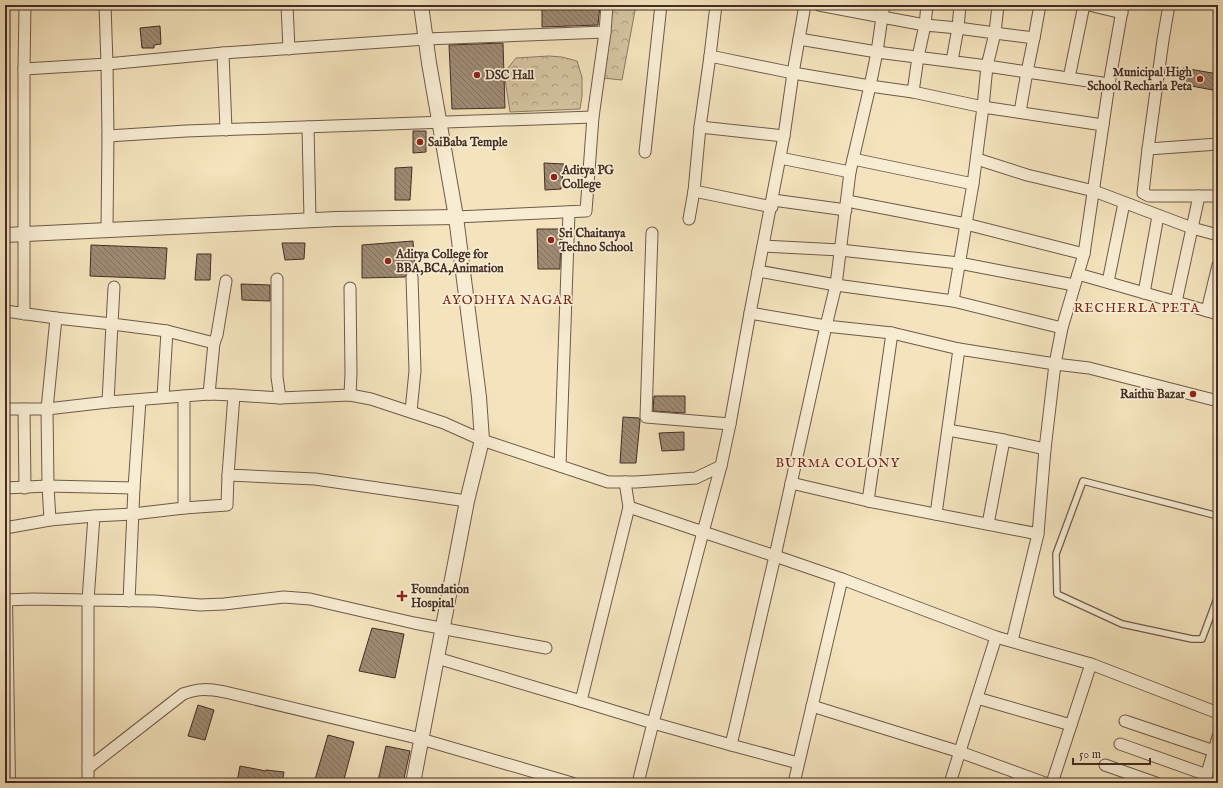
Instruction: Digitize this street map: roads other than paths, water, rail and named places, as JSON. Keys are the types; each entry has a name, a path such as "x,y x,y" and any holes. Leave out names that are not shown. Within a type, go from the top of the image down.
{"street":[{"path":"24,314 25,5"},
{"path":"105,5 108,136 108,229"},
{"path":"287,5 288,49"},
{"path":"413,783 467,501 482,440 479,397 456,217 429,63 421,5"},
{"path":"5,234 310,220 456,217 586,211 593,117 605,32 607,5"},
{"path":"645,152 661,5"},
{"path":"689,219 694,191 700,127 710,56 712,5"},
{"path":"638,783 721,466 772,203 784,136 792,73 805,5"},
{"path":"818,5 925,25 1034,38"},
{"path":"731,745 836,285 850,172 877,52 884,5"},
{"path":"913,92 918,57 925,25 926,5"},
{"path":"952,61 958,28 960,5"},
{"path":"953,301 958,262 977,159 987,66 995,33 998,5"},
{"path":"1020,112 1040,5"},
{"path":"1069,78 1084,5"},
{"path":"1012,641 1038,534 1045,449 1055,364 1062,328 1084,254 1109,84 1123,9 1089,5"},
{"path":"1169,5 1143,193 1149,196 1218,196"},
{"path":"24,69 107,64 223,53 426,40 605,32"},
{"path":"799,39 877,52 952,61 1109,84"},
{"path":"223,53 226,130"},
{"path":"710,56 792,73 913,92 983,107 1103,125"},
{"path":"108,136 226,130 593,117"},
{"path":"308,127 310,220"},
{"path":"700,127 784,136"},
{"path":"1148,149 1218,144"},
{"path":"780,158 850,172"},
{"path":"853,159 973,184"},
{"path":"977,159 1027,175 1094,191 1158,216 1218,235"},
{"path":"694,191 772,203 846,205 966,224 1084,254"},
{"path":"1176,302 1200,196"},
{"path":"1108,282 1124,203"},
{"path":"560,466 569,212"},
{"path":"1144,293 1158,216"},
{"path":"652,233 646,417 730,424"},
{"path":"763,246 840,250 958,262 1074,285"},
{"path":"1078,274 1213,312 1218,265"},
{"path":"758,271 836,285 953,301 1062,328"},
{"path":"410,411 415,371 412,277"},
{"path":"277,279 277,377 280,398"},
{"path":"209,394 214,343 226,281"},
{"path":"108,402 114,287"},
{"path":"350,288 350,395"},
{"path":"5,311 167,331 214,343"},
{"path":"750,314 826,326 892,333 959,348 1055,364 1089,368 1218,401"},
{"path":"50,520 47,409 56,318"},
{"path":"163,397 167,331"},
{"path":"868,501 892,333"},
{"path":"936,514 959,348"},
{"path":"5,409 47,409 108,402 209,394 280,398 350,395 371,399 410,411 482,440 608,482 696,478 721,466"},
{"path":"5,528 50,520 227,505 234,395"},
{"path":"184,396 184,508"},
{"path":"129,601 140,400"},
{"path":"24,409 25,488"},
{"path":"948,430 1045,449"},
{"path":"988,524 1004,440"},
{"path":"228,475 314,479 467,501"},
{"path":"581,701 629,508 625,482"},
{"path":"791,483 868,501 1038,534"},
{"path":"5,488 48,486 134,488"},
{"path":"629,508 842,579 996,637 1091,664 1218,713"},
{"path":"88,783 88,600 94,516"},
{"path":"794,783 842,579"},
{"path":"8,783 5,600 33,599 129,601 200,605 284,598 310,599 443,629 546,648"},
{"path":"950,783 996,637"},
{"path":"437,658 653,723 798,763"},
{"path":"1052,783 1091,664"},
{"path":"88,768 183,694 196,689 210,689 422,739 572,783"},
{"path":"977,698 1071,725"},
{"path":"812,706 960,752 1045,783"},
{"path":"1125,721 1214,751"},
{"path":"1120,744 1205,779 1218,737"},
{"path":"1104,765 1156,783"}],"lane":[{"path":"1218,516 1083,481 1056,554 1057,594 1122,624 1192,639 1202,639 1218,596"}],"place":[{"name":"DSC Hall","path":"477,75"},
{"name":"Municipal High School Recharla Peta","path":"1200,79"},
{"name":"SaiBaba Temple","path":"420,142"},
{"name":"Aditya PG College","path":"554,177"},
{"name":"Sri Chaitanya Techno School","path":"551,240"},
{"name":"Aditya College for BBA,BCA,Animation","path":"388,261"},
{"name":"Raithu Bazar","path":"1193,394"},
{"name":"Foundation Hospital","path":"402,596"}],"district":[{"name":"AYODHYA NAGAR","path":"508,300"},
{"name":"RECHERLA PETA","path":"1137,308"},
{"name":"BURMA COLONY","path":"838,463"}]}
